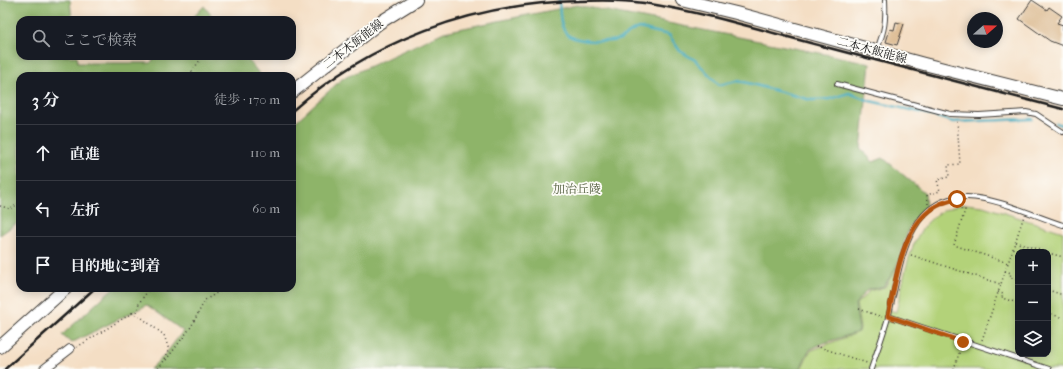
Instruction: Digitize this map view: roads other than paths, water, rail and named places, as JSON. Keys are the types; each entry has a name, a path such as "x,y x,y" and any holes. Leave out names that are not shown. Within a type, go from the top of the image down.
{"main road":[{"name":"二本木飯能線","path":"296,89 379,23 416,0"},
{"name":"二本木飯能線","path":"682,0 1063,98"},
{"path":"0,347 62,292"}],"street":[{"path":"44,369 70,349"}],"lane":[{"path":"876,51 884,32 886,22 885,0"},
{"path":"837,84 950,114 1026,112 1036,114 1063,132"},
{"path":"872,367 888,317 908,237 916,224 929,210 943,202 966,197 984,199 1063,225"},
{"path":"888,317 1049,369"}],"waterway":[{"path":"559,0 562,26 566,33 570,36 583,40 608,41 620,39 639,28 669,35 680,51 695,60 719,85 737,81 744,82 811,100 830,99 849,93 870,101 924,113 953,122 1032,119"},
{"path":"1056,123 1063,125"}],"railway":[{"path":"296,108 323,86 355,64 426,30 463,18 501,9 540,3 604,0 644,3 710,16 1063,109"},
{"path":"5,369 91,292"}],"park label":[{"name":"加治丘陵","path":"577,189"}]}
